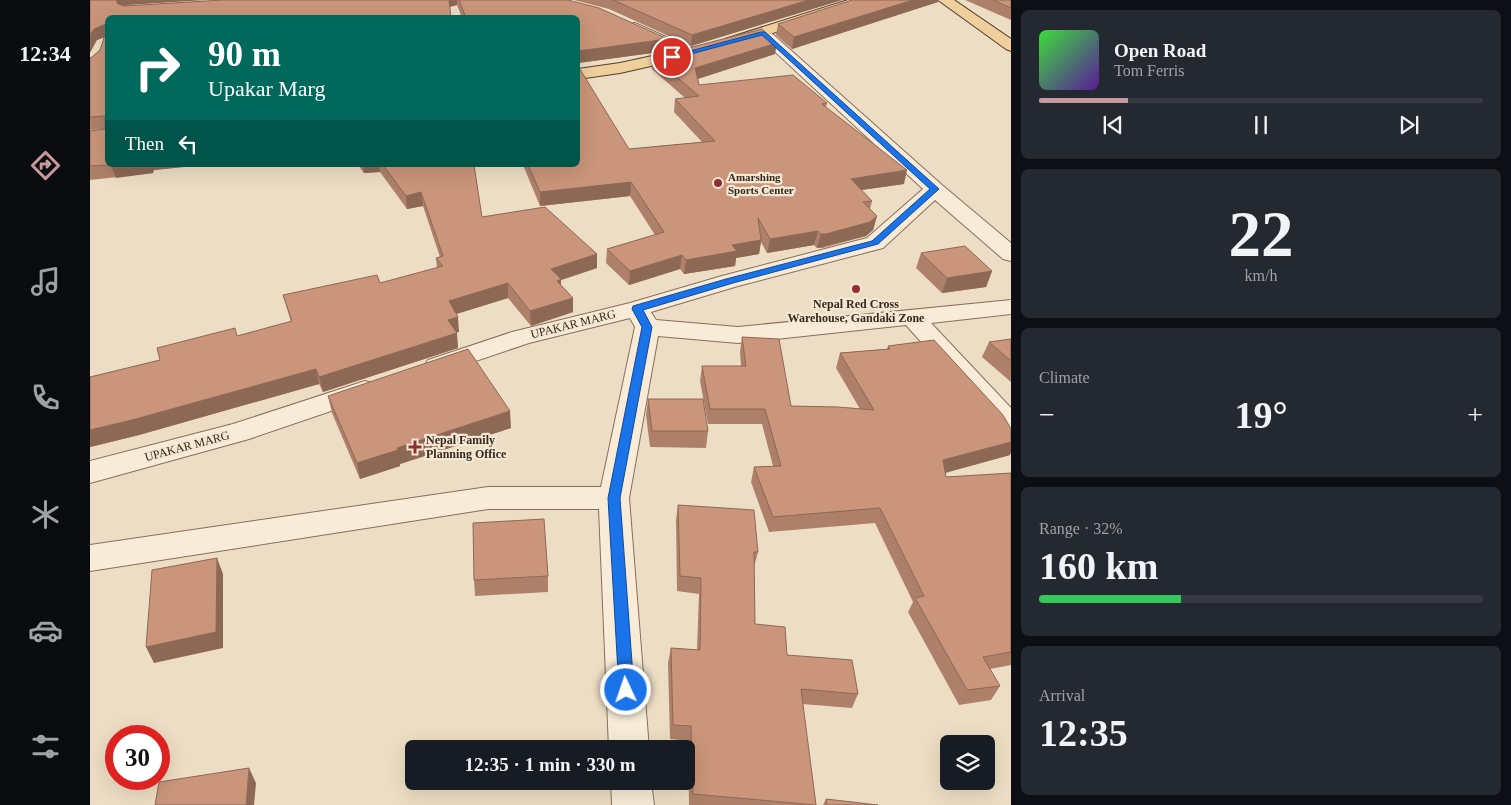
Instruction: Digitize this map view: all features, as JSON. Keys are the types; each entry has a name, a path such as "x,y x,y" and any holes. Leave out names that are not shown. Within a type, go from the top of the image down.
{"main road":[{"path":"580,74 620,68 712,47 763,33 862,0"},
{"path":"945,0 1011,46"}],"street":[{"path":"622,21 689,53"},
{"path":"763,33 935,189 1011,254"},
{"name":"UPAKAR MARG","path":"419,373 521,337 642,318 730,281 875,242 935,189"},
{"path":"628,740 614,498 642,318 738,334 1011,307"},
{"path":"912,317 1011,425"},
{"name":"UPAKAR MARG","path":"90,472 239,432 390,382"},
{"path":"90,558 488,498 614,498"},
{"path":"631,790 632,805"}],"building":[{"path":"90,0 116,0 118,4 125,6 222,0 449,0 451,15 105,15 105,24 94,29 90,35"},
{"path":"459,0 568,0 599,8 668,39 580,51 580,15 465,15"},
{"path":"613,0 809,0 692,35"},
{"path":"852,0 913,0 794,37 778,24"},
{"path":"993,0 1011,0 1011,8"},
{"path":"762,29 777,43 695,68 699,85 793,75 827,103 822,104 907,170 851,179 872,201 863,202 877,216 870,222 826,234 821,234 818,231 770,239 758,218 761,240 732,245 737,251 686,260 682,255 630,271 607,249 664,232 631,182 540,192 529,167 580,167 580,69 629,149 715,141 675,99 699,96 653,57"},
{"path":"105,35 105,116 90,117 90,58 100,50"},
{"path":"105,129 105,165 90,166 90,131"},
{"path":"384,167 474,167 482,217 545,207 597,254 551,269 561,279 557,281 573,298 530,311 508,283 449,301 458,317 448,320 457,333 319,377 316,369 90,430 90,377 160,360 157,348 235,328 237,336 292,321 283,295 377,275 380,283 443,266 436,258 443,256 421,192 406,196"},
{"path":"965,246 992,271 947,278 921,253"},
{"path":"742,337 779,339 791,406 874,410 840,353 890,349 888,346 934,340 1003,415 1011,429 1011,442 943,460 946,477 1011,473 1011,652 983,657 1000,686 967,690 915,598 924,596 880,508 773,517 754,467 781,466 765,409 710,409 702,366 746,366"},
{"path":"1011,339 1011,361 989,342"},
{"path":"468,349 510,411 357,463 328,396"},
{"path":"648,399 703,399 708,431 652,431"},
{"path":"678,505 754,510 758,552 754,552 755,624 785,627 787,655 852,660 858,694 801,689 816,805 693,794 693,790 695,790 695,740 691,740 691,726 673,725 671,648 700,650 701,578 680,576"},
{"path":"544,519 548,576 474,580 473,523"},
{"path":"217,558 216,632 146,647 152,570"},
{"path":"249,768 246,805 155,805 158,790 170,790 170,780"},
{"path":"826,799 878,805 827,805"}],"place":[{"name":"Amarshing Sports Center","path":"718,183"},
{"name":"Nepal Red Cross Warehouse, Gandaki Zone","path":"856,289"},
{"name":"Nepal Family Planning Office","path":"415,447"}],"route":[{"path":"626,690 614,498 647,327 637,309 730,281 875,242 935,189 763,33 672,57"}]}
